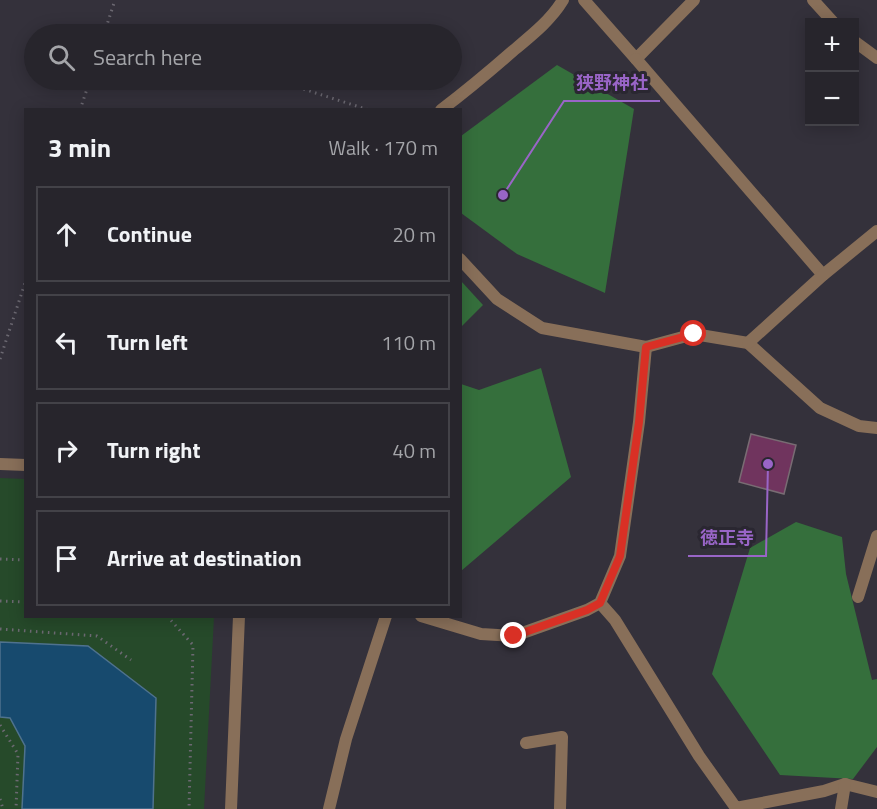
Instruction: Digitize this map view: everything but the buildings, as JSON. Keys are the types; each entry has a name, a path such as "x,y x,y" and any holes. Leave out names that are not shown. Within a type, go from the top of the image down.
{"street":[{"path":"444,108 535,32 556,12 563,0"},
{"path":"584,0 823,275"},
{"path":"636,59 694,0"},
{"path":"813,0 829,18"},
{"path":"859,44 877,58"},
{"path":"748,343 823,275 877,231"},
{"path":"462,261 497,300 542,328 646,347 694,334 748,343 820,408 859,426 877,428"},
{"path":"428,618 481,634 514,636 587,610 600,603 620,556 639,422 646,347"},
{"path":"0,464 24,465"},
{"path":"858,597 877,536"},
{"path":"600,603 615,620 699,756 736,808 824,791 844,784 877,792"},
{"path":"231,809 239,618"},
{"path":"329,809 346,740 385,618"},
{"path":"526,743 562,737 560,809"},
{"path":"842,808 844,784"}],"path":[{"path":"108,24 115,0"},
{"path":"81,108 87,90"},
{"path":"306,90 363,108"},
{"path":"0,359 24,286"},
{"path":"0,559 24,560"},
{"path":"0,601 24,602"},
{"path":"170,620 193,645 189,809"},
{"path":"0,629 97,636 131,660"},
{"path":"0,725 18,754 16,809"},
{"path":"0,799 3,809"}],"green space":[{"path":"557,65 634,109 605,293 517,254 462,214 462,135"},
{"path":"462,282 483,305 462,326"},
{"path":"541,368 571,477 462,570 462,384 479,390"},
{"path":"0,478 24,479 24,618 214,618 204,809 0,809"},
{"path":"796,522 842,537 846,574 872,680 877,679 877,747 853,779 780,775 712,674 750,548"}],"water":[{"path":"0,642 88,646 156,698 153,809 22,809 25,746 10,718 0,717"}],"place":[{"name":"狭野神社","path":"503,195"},
{"name":"徳正寺","path":"768,464"}],"route":[{"path":"514,636 587,610 600,603 620,556 639,422 646,347 694,334"}]}
